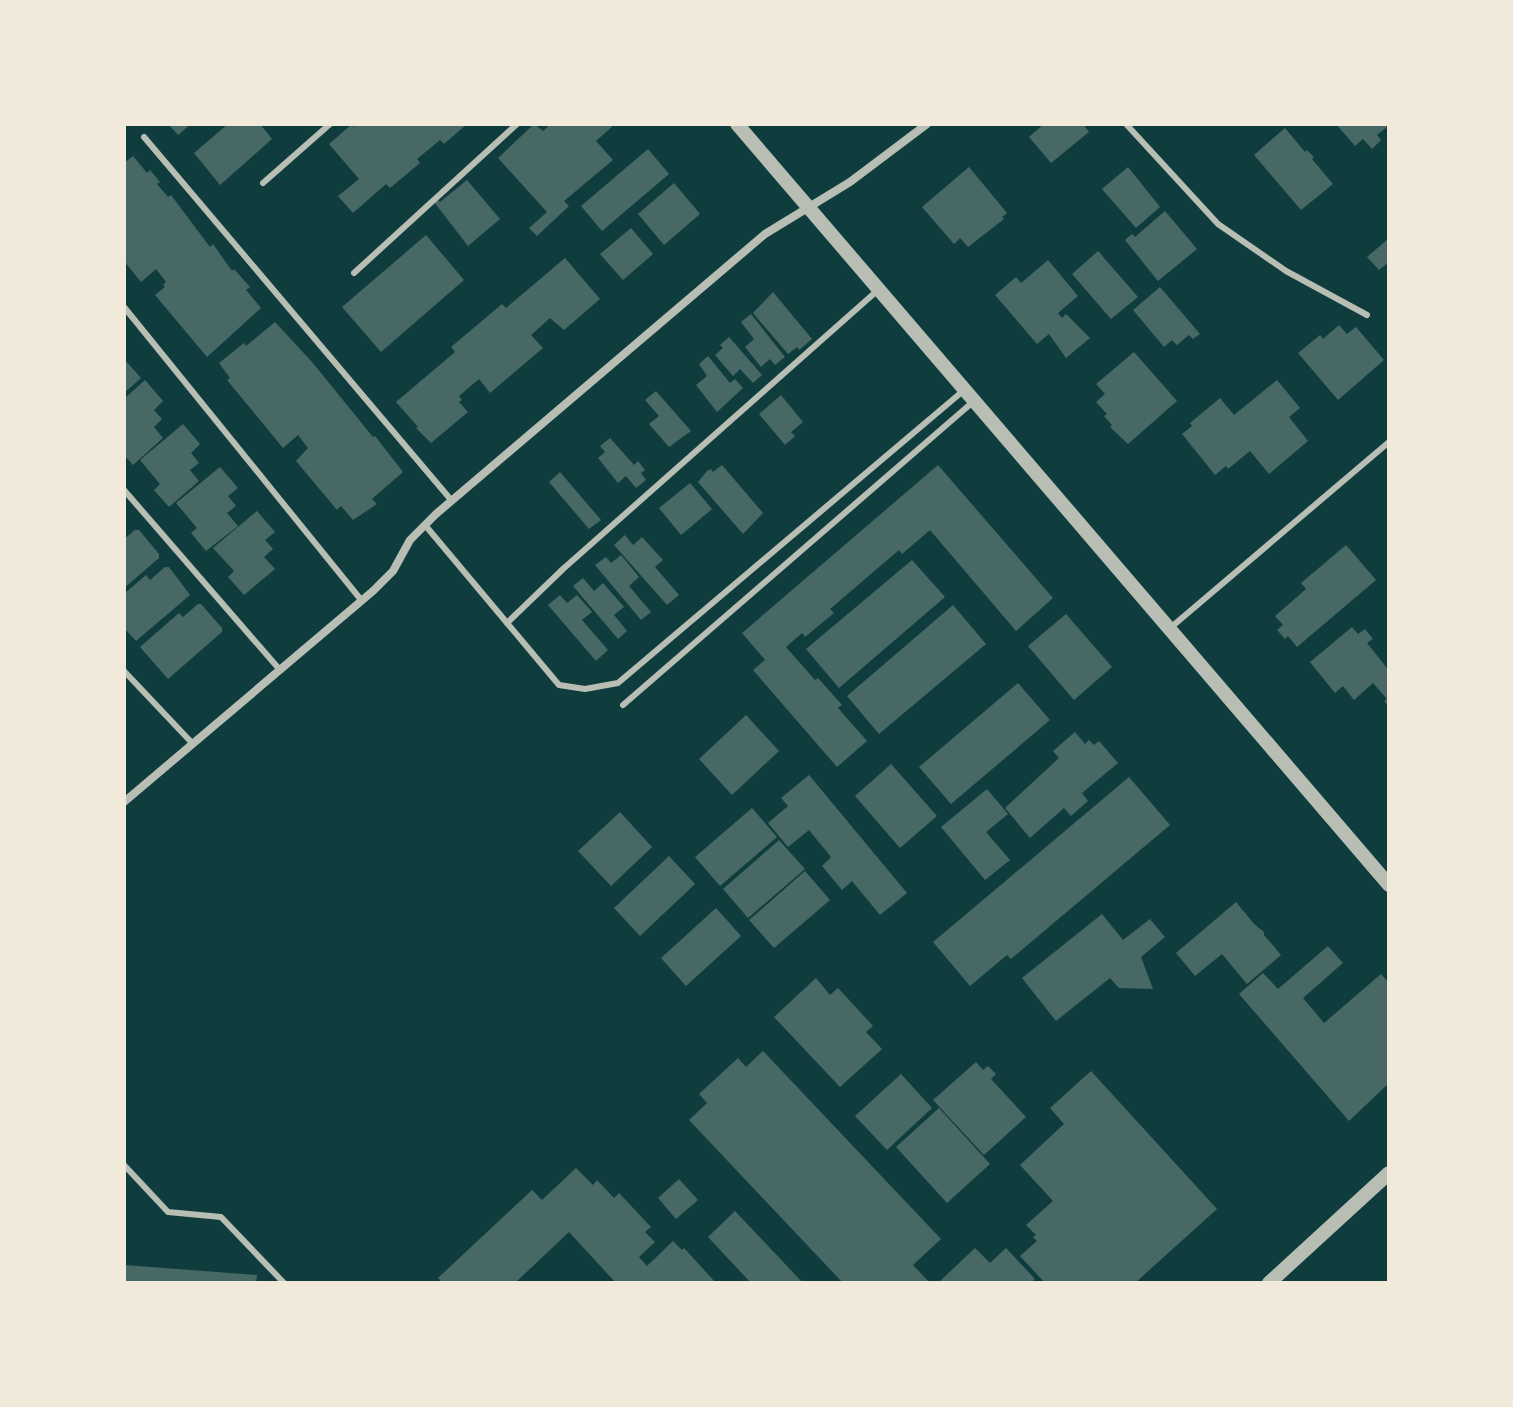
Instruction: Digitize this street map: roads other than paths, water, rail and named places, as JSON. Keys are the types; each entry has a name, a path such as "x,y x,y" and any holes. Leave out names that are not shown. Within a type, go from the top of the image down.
{"street":[{"path":"737,124 1389,885"},
{"path":"124,802 362,601 393,571 410,540 452,501 765,234 850,182 927,124"},
{"path":"1269,1283 1389,1173"}],"lane":[{"path":"263,183 330,124"},
{"path":"354,273 517,124"},
{"path":"1126,124 1218,224 1286,271 1367,315"},
{"path":"144,137 452,501"},
{"path":"507,623 563,569 878,290"},
{"path":"124,307 362,601"},
{"path":"425,525 559,685 585,689 618,683 969,395"},
{"path":"623,705 969,395"},
{"path":"1169,629 1389,442"},
{"path":"124,490 280,670"},
{"path":"124,671 193,744"},
{"path":"124,1165 168,1212 221,1217 284,1283"}]}
